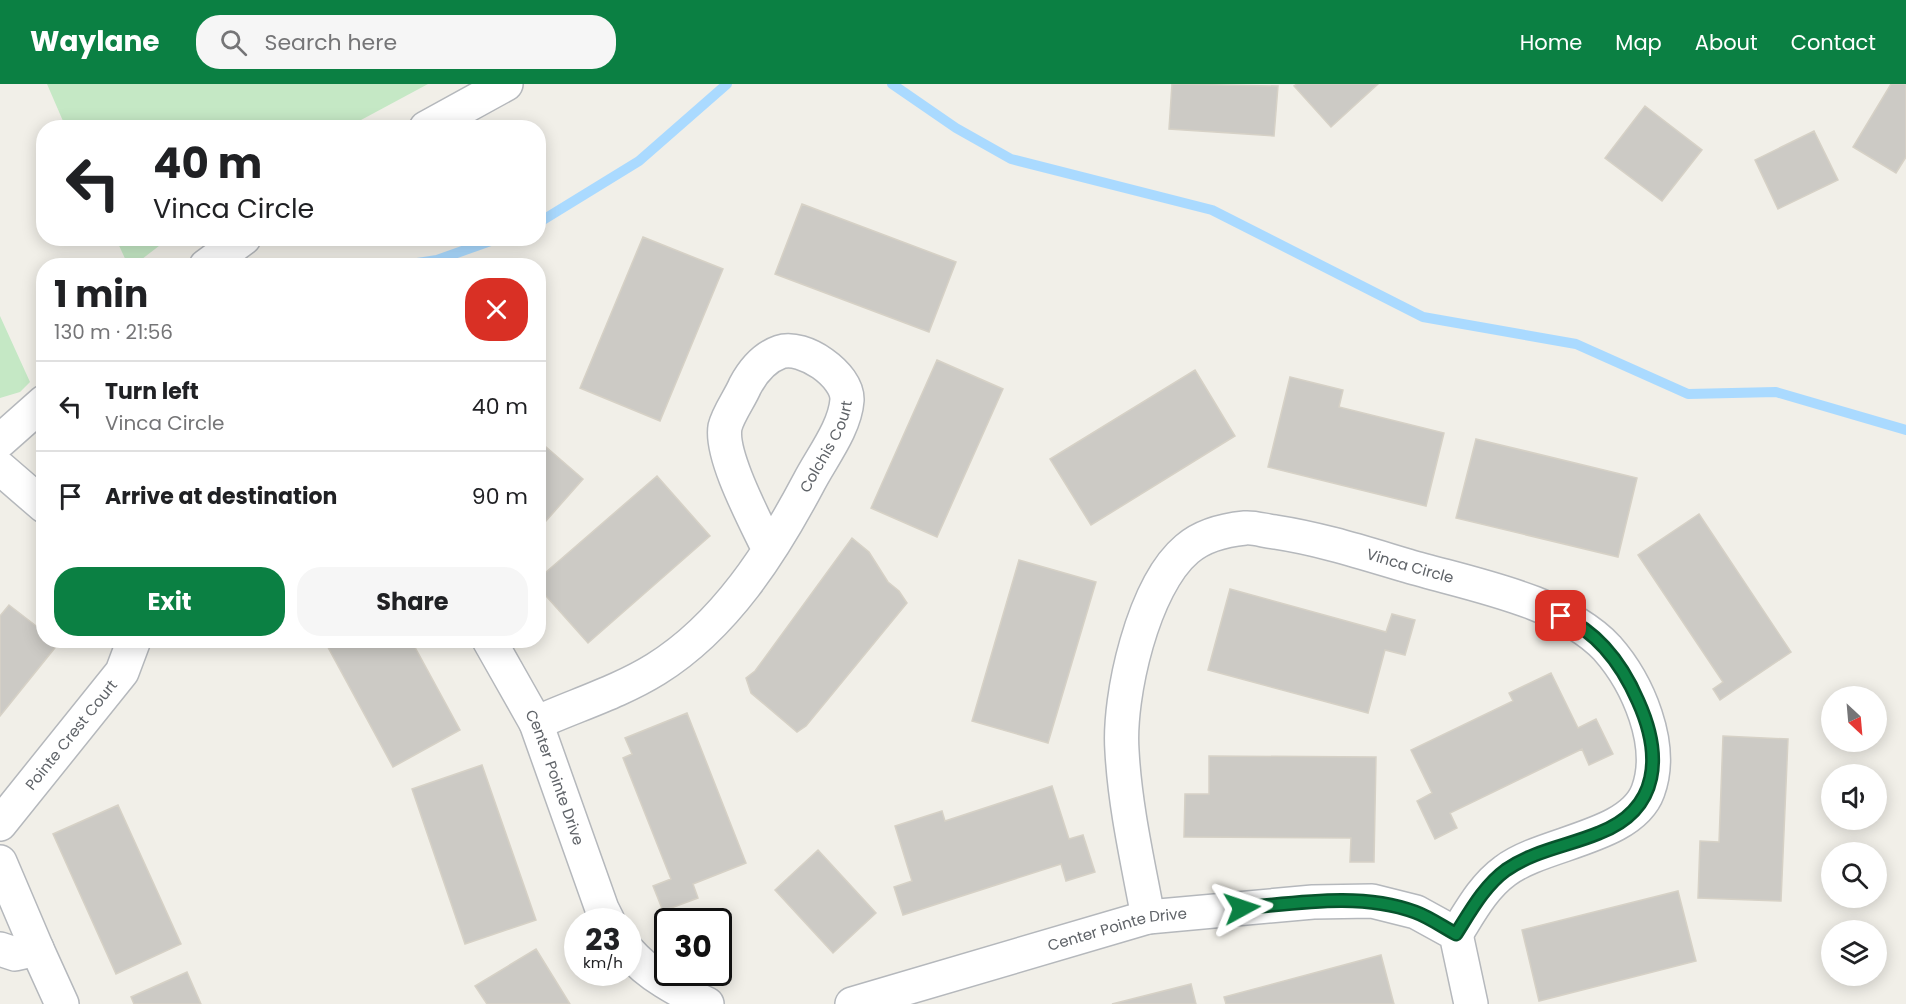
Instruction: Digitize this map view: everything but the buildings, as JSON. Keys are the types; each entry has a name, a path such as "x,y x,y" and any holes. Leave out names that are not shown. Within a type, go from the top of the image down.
{"street":[{"path":"441,120 506,84"},
{"path":"217,258 233,246"},
{"name":"Colchis Court","path":"536,723 626,685 655,670 687,648 730,604 769,550 841,423 847,398 841,381 825,365 806,355 782,351 763,361 752,373 725,427 729,456 736,477 769,550"},
{"path":"0,441 36,409"},
{"path":"0,468 36,499"},
{"name":"Vinca Circle","path":"1148,917 1132,834 1122,751 1122,716 1140,628 1158,586 1187,549 1216,533 1247,528 1313,538 1530,602 1576,623 1606,647 1628,678 1651,736 1654,763 1647,794 1625,819 1600,833 1548,848 1506,870 1481,895 1456,934"},
{"name":"Pointe Crest Court","path":"0,824 122,672 131,648"},
{"name":"Center Pointe Drive","path":"494,648 536,723 602,908"},
{"path":"0,862 62,1004"},
{"name":"Center Pointe Drive","path":"852,1004 1148,917 1313,902 1372,902 1416,912 1456,934"},
{"path":"1456,934 1471,1004"},
{"path":"0,949 15,954 37,949"},
{"path":"642,966 677,990 707,1004"}],"green space":[{"path":"47,84 428,84 361,120 63,120"},
{"path":"119,246 159,246 143,258 125,258"},
{"path":"0,316 30,382 20,392 0,398"}],"waterway":[{"path":"546,218 639,161 727,84"},
{"path":"892,84 956,128 1011,159 1212,210 1423,317 1576,344 1688,394 1776,392 1906,430"},
{"path":"443,258 476,246"}],"route":[{"path":"1242,908 1313,902 1372,902 1416,912 1456,934 1481,895 1506,870 1548,848 1600,833 1625,819 1647,794 1654,763 1651,736 1628,678 1606,647 1576,623 1561,616"}]}
